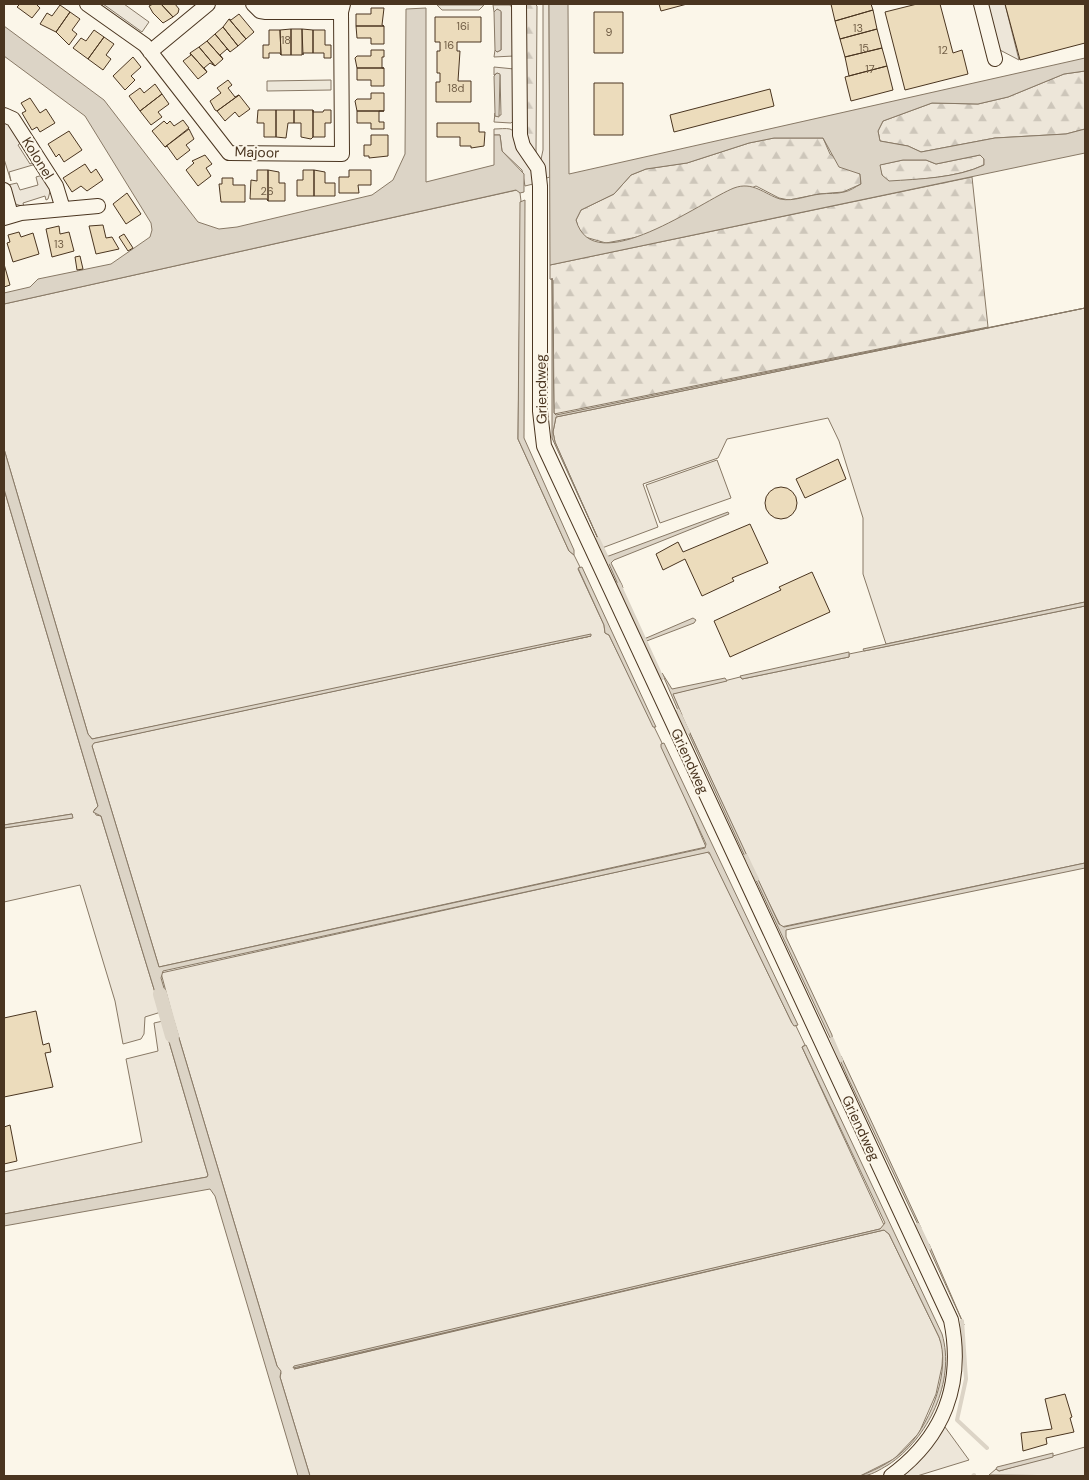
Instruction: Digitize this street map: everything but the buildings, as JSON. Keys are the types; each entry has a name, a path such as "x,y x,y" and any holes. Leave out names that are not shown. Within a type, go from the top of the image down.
{"street":[{"name":"Majoor","path":"87,4 145,45 229,153 342,154 342,8"},
{"path":"150,52 208,4"},
{"path":"253,4 260,11 266,12 342,8"},
{"name":"Griendweg","path":"519,4 520,135 523,146 538,168 540,186 540,411 544,446 951,1320 956,1343 956,1369 943,1418 924,1446 905,1466 891,1476"},
{"path":"981,4 995,60"},
{"name":"Kolonel","path":"4,115 13,119 56,186 63,209"},
{"path":"4,190 8,217 98,206"}],"green space":[{"path":"103,4 124,4 149,22 142,32"},
{"path":"525,4 535,4 537,6 536,153 526,144"},
{"path":"543,4 549,4 550,177 543,179 540,164 543,150"},
{"path":"987,4 1005,4 1019,60 998,49"},
{"path":"493,5 510,5 513,9 514,56 494,57 495,50 497,52 501,50 501,12 497,9 494,12"},
{"path":"494,67 514,69 514,120 511,123 494,122 495,113 495,116 501,115 500,75 497,73 494,75"},
{"path":"1085,71 1085,129 1066,134 995,138 921,152 908,146 880,141 878,131 883,121 932,103 978,104 1008,97 1064,74"},
{"path":"4,121 8,122 22,142 18,145 30,164 34,162 36,164 9,172 11,181 4,159"},
{"path":"494,129 510,129 519,138 537,183 525,186 522,170 502,151 500,135 494,135"},
{"path":"774,138 823,138 830,154 860,174 861,184 843,192 819,194 789,200 779,198 756,186 643,236 606,243 585,237 579,231 576,220 581,210 614,194 631,175 646,169 687,163 749,143"},
{"path":"980,155 984,159 984,165 962,173 925,179 889,182 882,175 879,165 903,160 926,160 936,164"},
{"path":"43,175 51,188 48,199 46,200 45,196 23,203 24,207 13,203 8,185 17,183 20,190 38,185 36,177"},
{"path":"972,177 988,327 554,414 553,280 550,279 550,265"},
{"path":"517,190 520,193 521,201 518,439 569,551 574,555 580,567 578,569 604,625 605,633 609,635 662,743 706,847 159,967 92,746 93,743 591,636 92,739 88,734 4,449 4,304"},
{"path":"1085,308 1085,602 886,644 863,574 863,518 839,441 828,418 727,439 718,458 643,484 658,527 602,548 555,442 553,432 556,417"},
{"path":"717,460 731,498 660,523 646,485"},
{"path":"4,489 98,806 94,810 96,815 101,816 161,1012 145,1017 144,1034 141,1039 123,1044 115,1001 80,885 4,902 4,828 72,818 72,814 4,825"},
{"path":"1085,606 1085,863 781,927 755,875 672,694 740,677 742,679 849,657 849,654"},
{"path":"707,852 711,855 792,1023 796,1026 805,1045 802,1047 884,1225 880,1229 294,1369 884,1230 889,1234 943,1348 942,1366 936,1394 919,1433 894,1459 860,1476 310,1476 161,973"},
{"path":"163,1021 208,1175 207,1177 4,1214 4,1172 142,1142 126,1059 158,1051 154,1023"},
{"path":"941,1427 945,1427 969,1460 917,1476 896,1476"},
{"path":"1085,1447 1085,1476 989,1475 996,1469 999,1471"}],"shaded area":[{"path":"549,4 568,4 569,174 1085,58 1085,71 1064,74 1008,97 978,104 932,103 883,121 878,131 880,141 908,146 921,152 995,138 1066,134 1085,129 1085,153 550,265","holes":["774,138 823,138 839,167 860,174 861,184 841,193 790,200 774,197 753,187 741,186 719,195 650,232 625,240 604,243 586,237 576,220 581,210 614,194 631,175 646,169 687,163 749,143","980,155 984,159 984,165 962,173 925,178 889,181 882,175 880,165 903,160 926,160 936,164"]},
{"path":"437,5 484,5 479,10 442,10"},
{"path":"426,8 426,182 494,165 494,135 500,135 502,151 524,174 524,192 520,193 516,190 4,304 4,293 30,287 38,279 111,264 150,237 152,230 151,223 85,116 4,56 4,26 104,100 198,222 219,229 237,227 372,195 393,180 405,154 406,9"},
{"path":"497,9 501,11 501,50 497,52 495,50 494,12"},
{"path":"497,73 500,74 499,117 495,116 494,76"},
{"path":"331,80 331,90 267,91 267,81"},
{"path":"525,200 524,438 574,550 574,555 569,551 518,439 520,202"},
{"path":"552,278 554,413 556,415 1085,308 556,417 553,432 555,442 600,543 552,438"},
{"path":"4,449 88,734 92,739 591,634 591,636 94,743 92,746 159,967 705,848 706,844 661,747 661,744 664,743 798,1025 794,1026 792,1023 709,852 163,971 161,978 170,1008 161,1012 101,816 93,812 98,806 4,489"},
{"path":"728,512 729,514 614,560 611,563 622,585 623,588 620,589 606,557"},
{"path":"582,567 656,727 653,727 609,635 605,633 604,625 578,568"},
{"path":"1085,602 1085,606 864,651 863,649"},
{"path":"693,618 696,620 694,623 644,642 644,639"},
{"path":"849,652 849,657 742,679 740,676"},
{"path":"662,673 672,689 725,678 727,681 673,694 682,715 680,715"},
{"path":"686,728 749,860 747,861"},
{"path":"72,814 73,818 4,828 4,825"},
{"path":"1085,863 1085,868 786,930 786,937 832,1035 833,1044 754,876 756,875 779,924 784,927"},
{"path":"173,1018 277,1366 281,1371 280,1377 310,1476 298,1476 215,1196 210,1189 4,1226 4,1214 207,1177 208,1175 163,1021"},
{"path":"806,1045 942,1334 945,1352 945,1371 942,1389 935,1407 926,1425 915,1440 888,1465 871,1474 860,1476 893,1460 909,1445 932,1408 941,1379 943,1364 939,1337 889,1234 884,1230 293,1368 294,1366 880,1229 885,1223 802,1047"},
{"path":"841,1056 920,1229 848,1078 840,1060"},
{"path":"927,1244 929,1244 964,1325"},
{"path":"1053,1453 1053,1457 999,1471 996,1469 997,1467"}],"waterway":[{"path":"598,539 609,562"},
{"path":"619,584 662,678"},
{"path":"678,711 688,732"},
{"path":"746,856 757,879"},
{"path":"160,994 172,1036"},
{"path":"832,1039 841,1060"},
{"path":"918,1225 929,1248"},
{"path":"962,1321 966,1379 957,1420 987,1448"}]}
